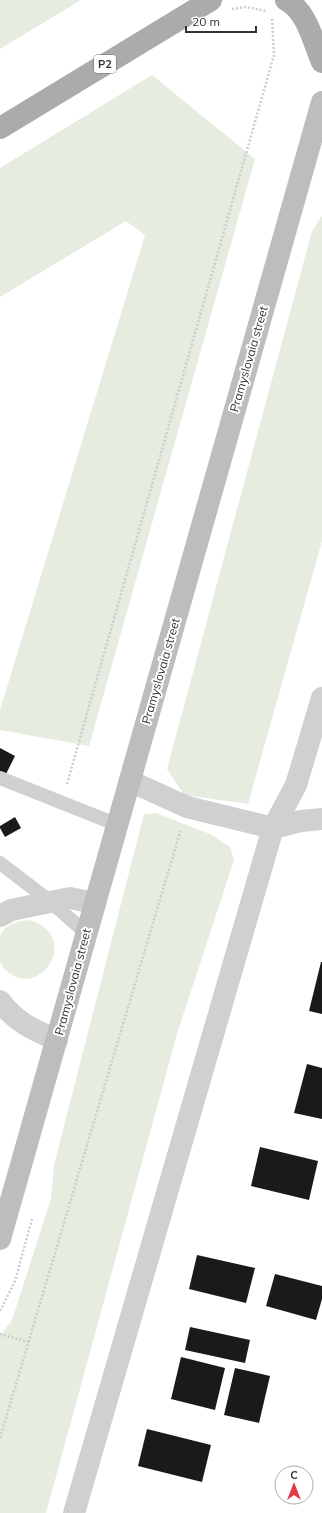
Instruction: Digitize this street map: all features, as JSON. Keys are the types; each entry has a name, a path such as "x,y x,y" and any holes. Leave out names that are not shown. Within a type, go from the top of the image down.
{"main road":[{"path":"286,0 300,12 322,62"},
{"name":"Р2","path":"0,128 219,5"},
{"name":"Pramyslovaia street","path":"0,1239 322,102"}],"street":[{"path":"74,1513 273,828 296,785 322,698"},
{"path":"130,781 187,807 273,828 302,820 322,819"},
{"path":"0,916 11,910 70,898 94,903"},
{"path":"0,1001 5,1008 24,1025 57,1040"}],"lane":[{"path":"0,778 118,825"},
{"path":"0,863 51,902 86,933"}],"path":[{"path":"61,802 274,55 271,11 219,5"},
{"path":"0,1438 187,807"},
{"path":"0,1311 15,1281 33,1215"},
{"path":"0,1334 28,1342"}],"shaded area":[{"path":"0,0 81,0 0,49"},
{"path":"152,75 255,159 89,746 0,730 0,710 145,235 126,221 0,297 0,168"},
{"path":"322,216 322,541 248,804 184,795 167,769 312,231"},
{"path":"156,813 210,834 230,847 234,860 177,1034 46,1513 0,1513 0,1336 12,1320 51,1199 54,1165 144,814"},
{"path":"29,920 44,928 53,938 54,950 51,962 44,971 34,977 22,979 9,973 1,965 0,936 8,926 20,921"}],"building":[{"path":"0,748 15,756 6,774 0,771"},
{"path":"15,817 21,828 5,837 0,826"},
{"path":"322,962 322,1014 309,1011"},
{"path":"307,1064 322,1068 322,1119 294,1113"},
{"path":"260,1147 318,1161 309,1200 251,1186"},
{"path":"197,1255 255,1268 246,1303 189,1289"},
{"path":"275,1274 322,1286 322,1299 316,1320 266,1306"},
{"path":"190,1327 250,1340 245,1363 185,1350"},
{"path":"181,1357 225,1368 215,1410 171,1399"},
{"path":"235,1368 270,1376 259,1423 224,1415"},
{"path":"147,1429 211,1445 202,1482 138,1466"}]}
